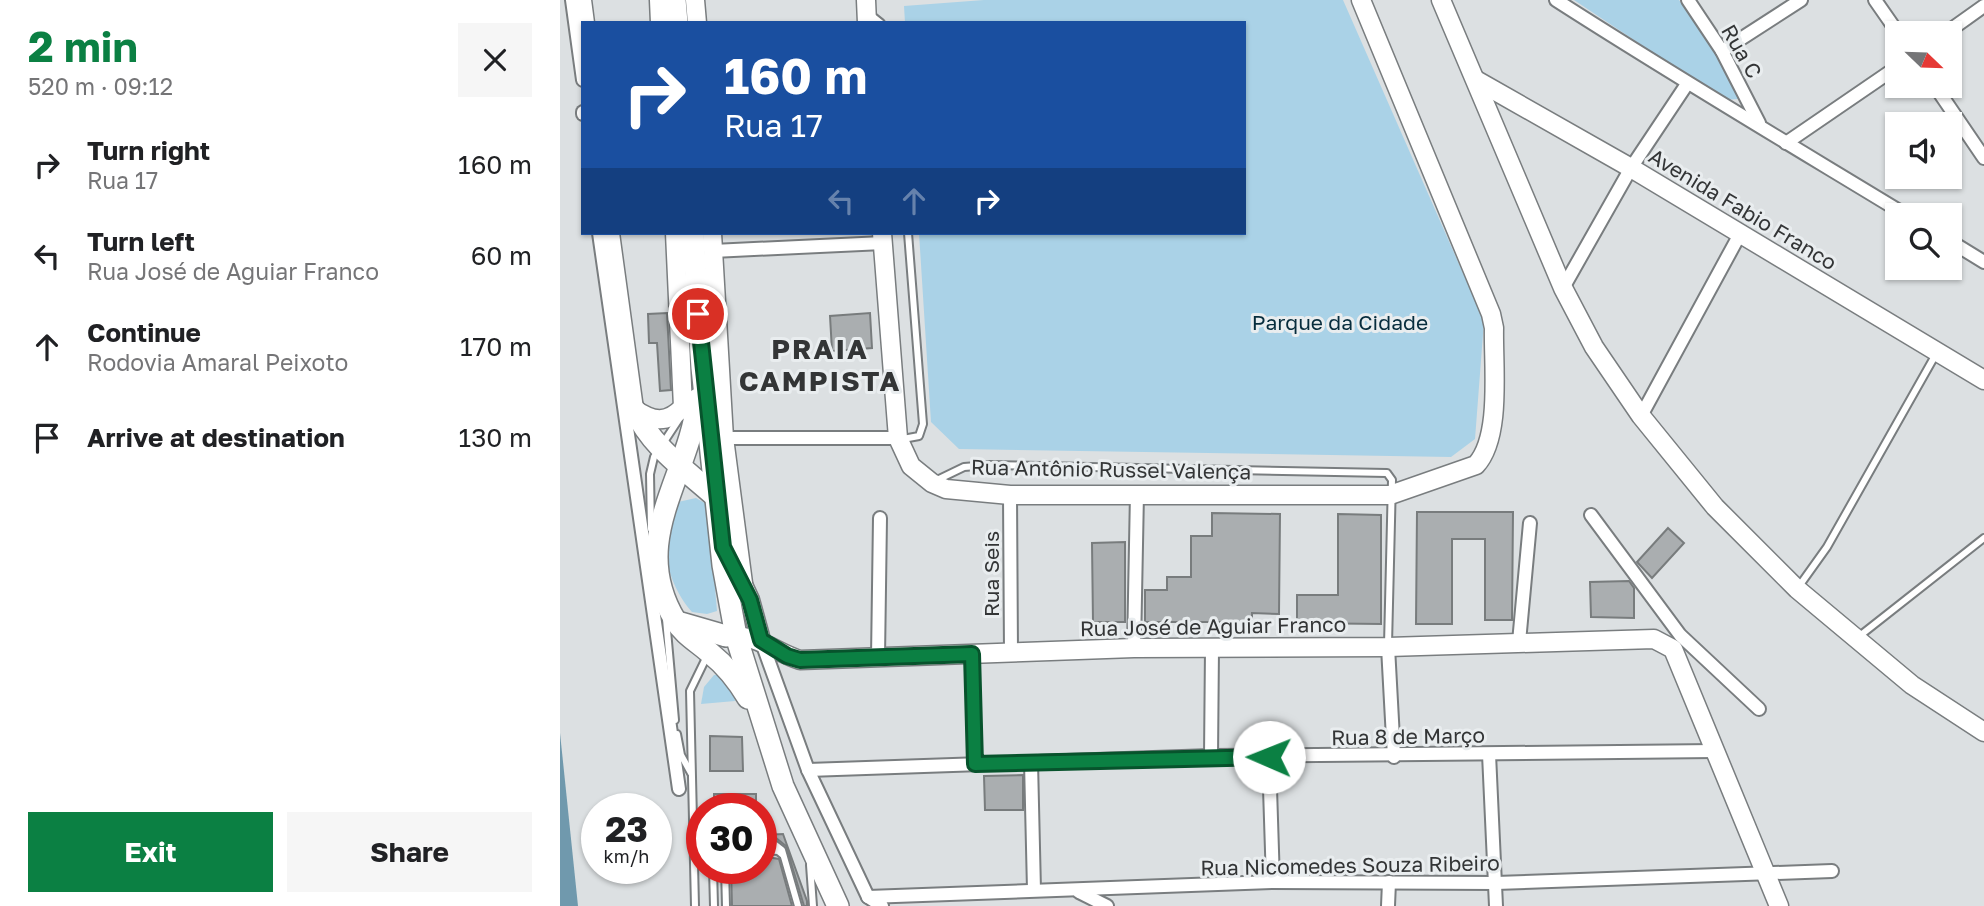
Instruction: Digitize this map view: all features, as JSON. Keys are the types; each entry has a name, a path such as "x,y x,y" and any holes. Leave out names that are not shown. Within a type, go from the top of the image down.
{"highway":[{"path":"676,0 677,21"},
{"path":"693,235 702,368 731,636 783,786 838,906"},
{"path":"702,368 696,421 657,534 661,586 676,621 687,636 709,652 740,684 759,714"},
{"path":"634,409 642,427 658,447 715,496"},
{"path":"669,493 700,491 715,496"},
{"path":"676,621 731,636"}],"main road":[{"path":"582,0 585,21"},
{"path":"659,0 660,21"},
{"path":"695,0 697,21"},
{"name":"Rua Antônio Russel Valença","path":"932,484 946,489 1010,495 1390,495 1476,465 1483,457 1492,425 1494,328 1491,314 1362,0"},
{"path":"1441,0 1563,288 1594,347 1641,416 1715,507 1797,589 1912,685 1984,732"},
{"name":"Avenida Fabio Franco","path":"1476,80 1517,106 1631,168 1984,380"},
{"path":"1496,129 1495,121 1501,110 1517,106"},
{"path":"610,235 634,409 645,417 660,421 669,418 683,407 675,235"},
{"path":"882,238 898,438 911,466 932,484"},
{"path":"713,242 724,438 743,583 761,640"},
{"path":"723,547 743,583"},
{"path":"709,652 731,636"},
{"name":"Rua José de Aguiar Franco","path":"731,636 761,640 787,656 800,660 1134,648 1388,647 1675,640"},
{"path":"1675,640 1716,751 1779,906"}],"street":[{"path":"572,0 581,65"},
{"path":"1556,0 1687,85 1759,124 1886,203"},
{"name":"Rua C","path":"1688,0 1722,51 1759,124"},
{"path":"1722,51 1801,0"},
{"path":"1875,0 1890,21"},
{"path":"1962,22 1984,6"},
{"path":"1786,143 1885,75"},
{"path":"1563,288 1631,168 1687,85"},
{"path":"1944,98 1979,142 1984,158"},
{"path":"1641,416 1740,234"},
{"path":"599,235 679,789"},
{"path":"713,242 882,238"},
{"path":"1962,248 1984,262"},
{"path":"724,438 898,438"},
{"path":"1134,648 1137,493"},
{"name":"Rua Seis","path":"1010,495 1011,652"},
{"path":"1591,515 1675,640 1759,709"},
{"path":"878,657 880,518"},
{"path":"1518,642 1530,523"},
{"path":"761,640 808,769 868,897 882,906"},
{"path":"1388,647 1394,757"},
{"path":"1211,756 1212,648"},
{"path":"972,654 975,764"},
{"name":"Rua 8 de Março","path":"808,769 1211,756 1394,757 1716,751"},
{"path":"1489,754 1496,906"},
{"path":"1269,757 1273,882"},
{"path":"1031,762 1034,890"},
{"name":"Rua Nicomedes Souza Ribeiro","path":"868,897 904,901 1034,890 1076,891 1273,882 1496,883 1832,871"},
{"path":"1388,906 1389,882"},
{"path":"1076,891 1107,906"}],"lane":[{"path":"898,438 919,436 923,425 908,235"},
{"path":"1797,589 1827,547 1937,352"},
{"path":"683,407 676,423 658,447 650,474 651,543 661,586 681,755 692,774"},
{"path":"932,484 954,470 989,465 1268,473 1371,472 1390,475 1388,647"},
{"path":"1856,639 1984,538"},
{"path":"695,906 690,691 698,667 709,652"},
{"path":"777,846 782,850 800,906"},
{"path":"777,851 785,856 800,906"},
{"path":"811,852 809,882 813,906"},
{"path":"715,884 716,906"},
{"path":"725,884 726,906"}],"green space":[{"name":"Parque da Cidade","path":"984,0 1343,0 1484,321 1475,439 1451,457 959,449 931,422 919,235 1246,235 1246,21 905,21 904,6"},
{"path":"1574,0 1679,0 1736,84 1738,99 1724,100"},
{"path":"696,498 708,505 717,611 707,614 692,612 685,603 674,583 667,561 665,538 668,520 678,502"},
{"path":"714,675 720,675 733,690 735,701 701,704 704,687"}],"shaded area":[{"path":"560,733 578,906 560,906"}],"building":[{"path":"667,313 671,390 660,391 657,343 649,343 648,314"},
{"path":"870,313 872,348 832,351 830,316"},
{"path":"1417,512 1513,512 1512,620 1485,620 1485,539 1452,539 1452,624 1416,624"},
{"path":"1212,513 1280,514 1279,614 1252,613 1252,622 1145,622 1145,590 1167,590 1167,577 1191,577 1191,536 1212,536"},
{"path":"1338,514 1381,515 1381,624 1297,623 1297,595 1338,595"},
{"path":"1668,528 1684,543 1652,578 1637,562"},
{"path":"1125,542 1125,622 1093,622 1092,543"},
{"path":"1629,581 1634,588 1634,618 1591,617 1590,582"},
{"path":"710,736 742,737 743,771 710,771"},
{"path":"1023,775 1023,810 985,810 984,776"},
{"path":"777,834 783,834 807,906 804,906 786,846 777,839"},
{"path":"779,859 792,906 732,906 731,884 777,884"}],"district":[{"name":"PRAIA CAMPISTA","path":"820,364"}],"route":[{"path":"698,314 723,547 750,600 761,640 787,656 800,660 972,654 975,764 1211,756 1269,757"}]}
